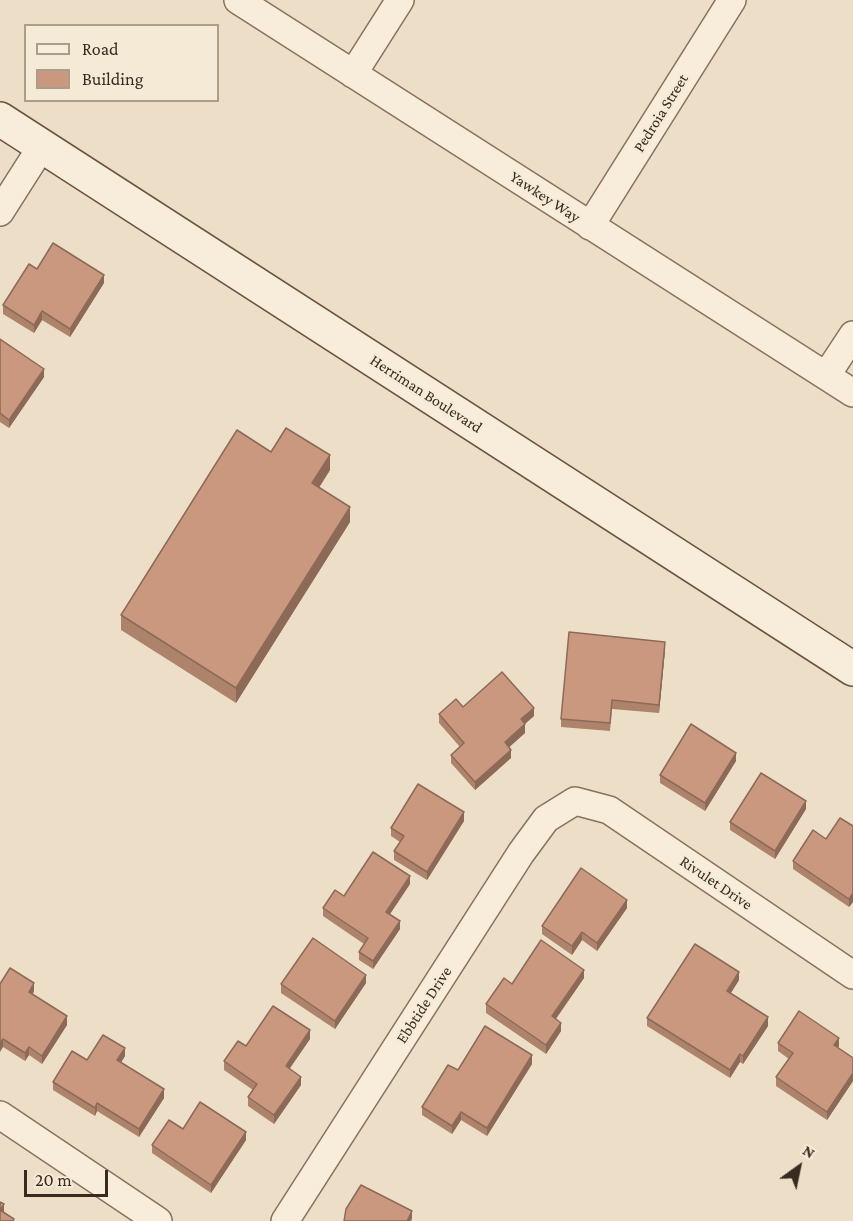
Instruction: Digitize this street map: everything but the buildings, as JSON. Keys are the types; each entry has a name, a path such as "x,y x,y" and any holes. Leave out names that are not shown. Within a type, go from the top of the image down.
{"street":[{"name":"Yawkey Way","path":"237,0 853,393"},
{"path":"353,74 400,0"},
{"name":"Pedroia Street","path":"590,226 732,0"},
{"name":"Herriman Boulevard","path":"0,119 853,669"},
{"path":"0,212 42,146"},
{"path":"826,376 853,335"},
{"name":"Rivulet Drive","path":"575,801 609,810 853,975"},
{"name":"Ebbtide Drive","path":"285,1221 521,853 546,819 575,801"},
{"path":"0,1115 158,1221"}]}
